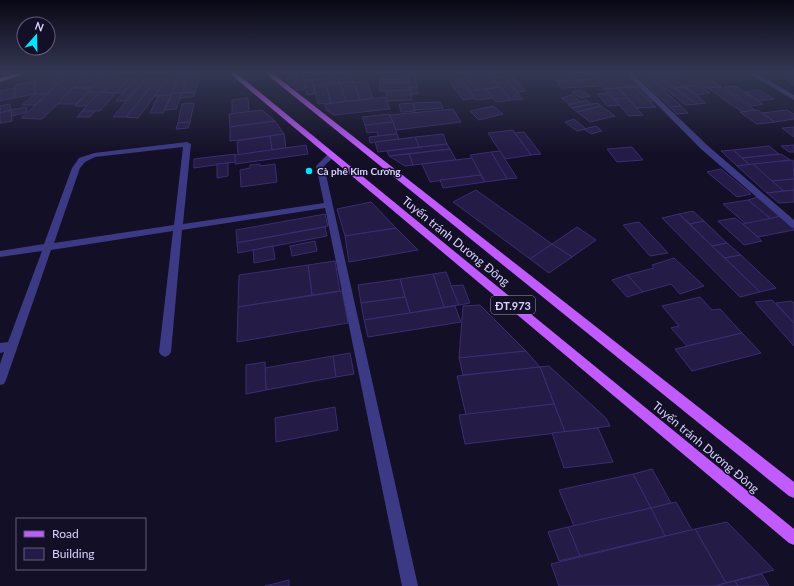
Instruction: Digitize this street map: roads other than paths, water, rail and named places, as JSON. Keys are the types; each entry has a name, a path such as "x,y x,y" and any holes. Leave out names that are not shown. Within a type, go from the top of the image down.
{"main road":[{"name":"Tuyến tránh Dương Đông","path":"264,99 656,421 794,538"},
{"name":"Tuyến tránh Dương Đông","path":"300,99 794,491"}],"street":[{"path":"656,99 704,147 794,224"},
{"path":"0,380 49,247 76,168 82,160 106,154 187,144 166,352"},
{"path":"331,156 320,166 410,586"},
{"path":"0,254 329,205"},
{"path":"0,348 13,346"}],"place":[{"name":"Cà phê Kim Cương","path":"309,171"}]}
